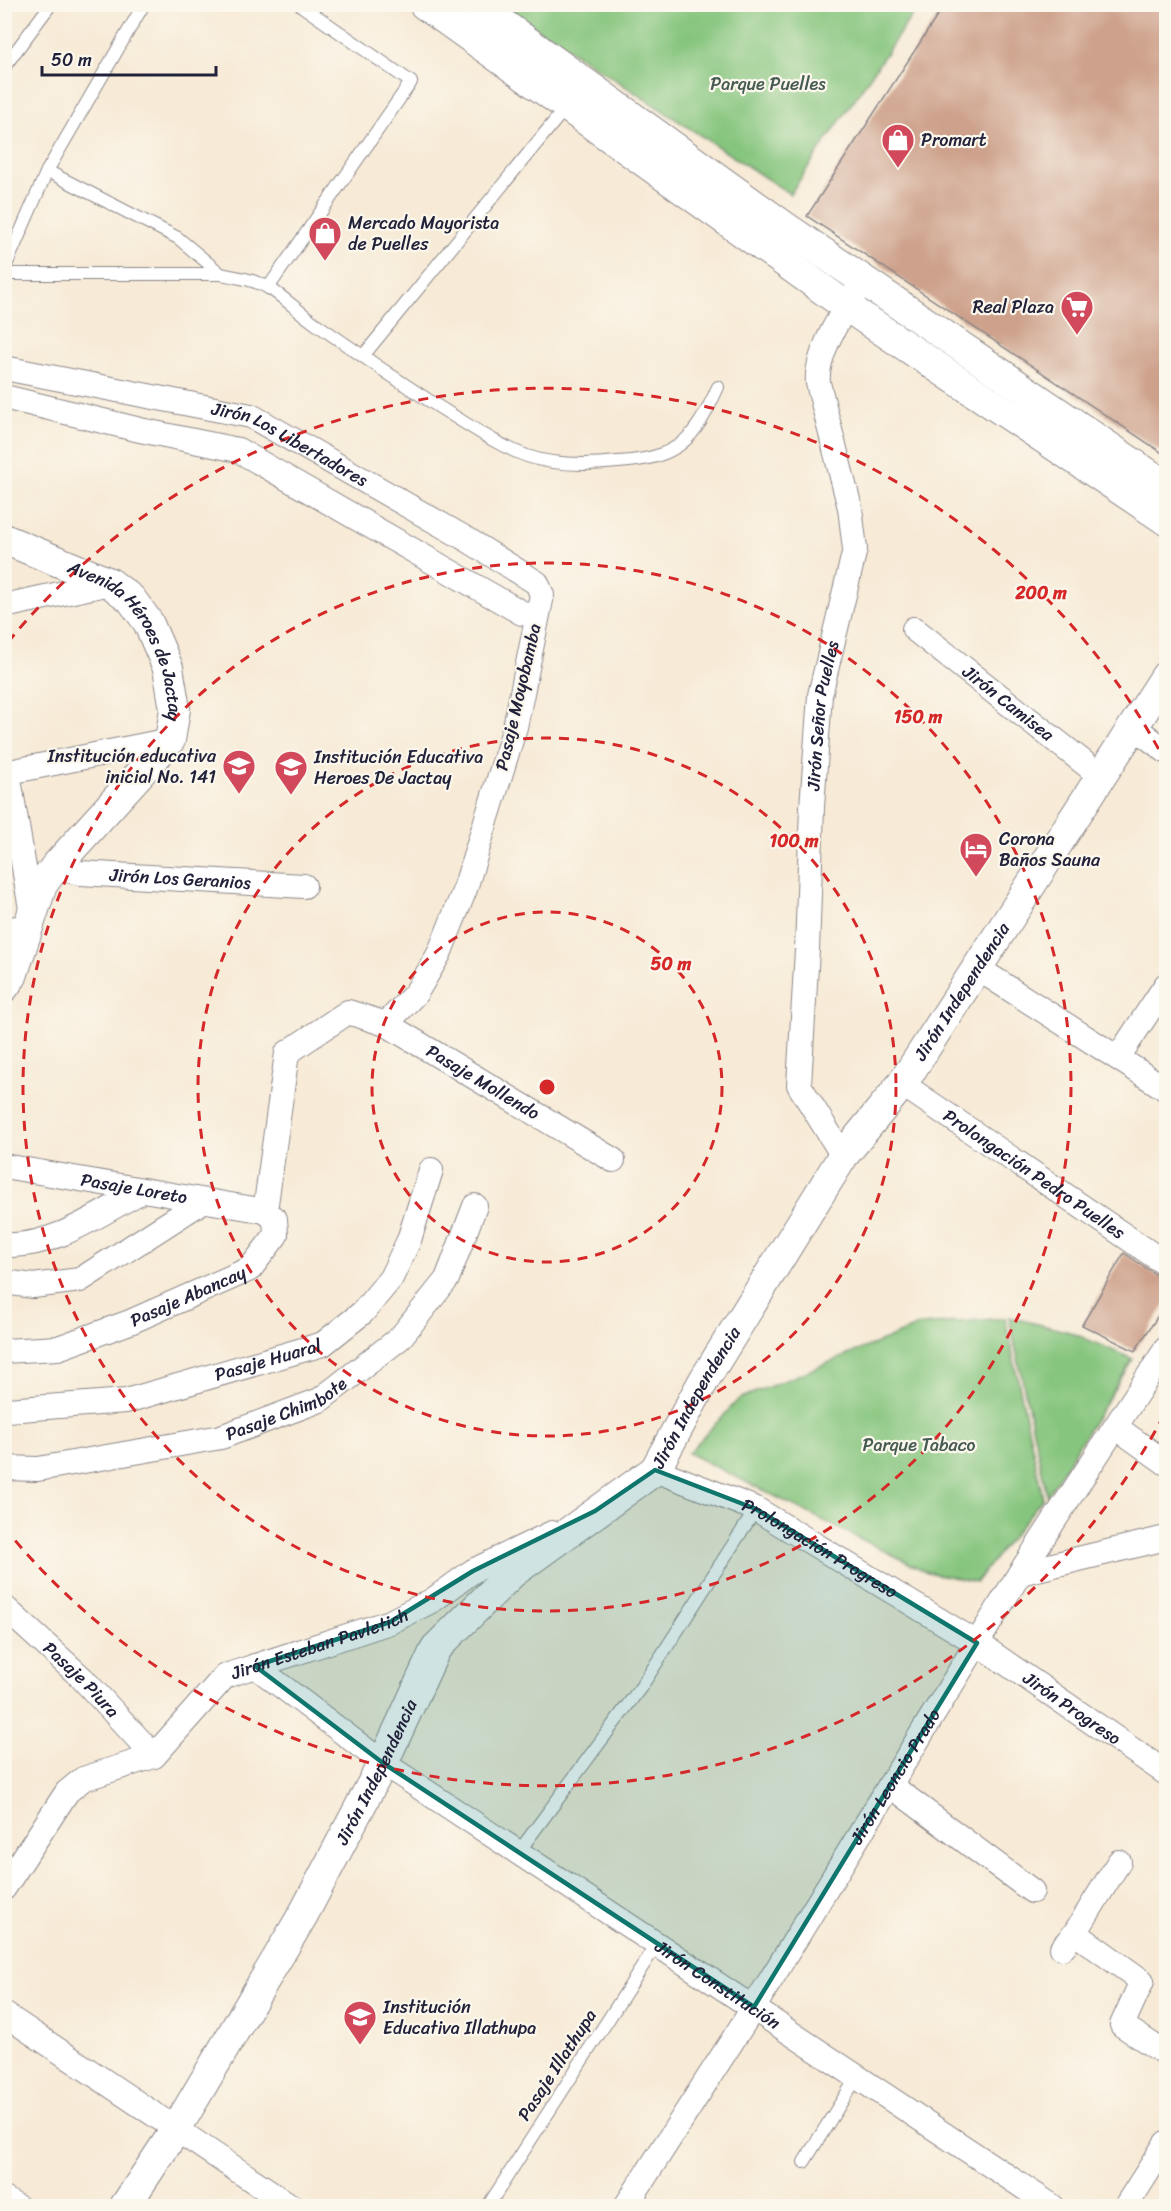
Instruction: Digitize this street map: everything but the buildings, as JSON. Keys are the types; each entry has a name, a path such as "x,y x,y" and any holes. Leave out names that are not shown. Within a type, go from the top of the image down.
{"street":[{"path":"424,4 575,95 864,281 1167,486"},
{"path":"475,4 575,95 846,306 1167,519"},
{"name":"Jirón Señor Puelles","path":"843,1156 799,1085 812,807 820,695 855,549 850,508 826,404 818,383 817,368 846,306 864,281"},
{"name":"Jirón Los Libertadores","path":"4,368 251,416 468,540 537,583 540,605 522,613 238,450 140,430 4,397"},
{"name":"Avenida Héroes de Jactay","path":"4,539 110,583 131,599 148,622 168,668 175,709 170,740 55,867 42,885 21,924 12,976 4,987"},
{"path":"4,606 110,583"},
{"name":"Pasaje Moyobamba","path":"386,1024 416,993 439,954 465,889 515,727 540,605"},
{"name":"Jirón Camisea","path":"914,629 1102,777"},
{"name":"Jirón Independencia","path":"125,2206 175,2131 304,1913 383,1763 436,1648 512,1573 655,1470 704,1380 843,1156 902,1084 1167,676"},
{"path":"1134,727 1167,751"},
{"path":"21,924 6,773 170,740"},
{"name":"Jirón Los Geranios","path":"55,867 80,873 304,886"},
{"path":"977,968 1119,1056 1167,1089"},
{"path":"1119,1056 1167,985"},
{"name":"Pasaje Mollendo","path":"348,1012 386,1024 613,1160"},
{"name":"Pasaje Abancay","path":"4,1351 58,1348 130,1322 250,1269 276,1235 274,1219 265,1211 287,1053 348,1012"},
{"name":"Prolongación Pedro Puelles","path":"902,1084 1167,1264"},
{"name":"Pasaje Loreto","path":"4,1166 265,1211"},
{"name":"Pasaje Huaral","path":"7,1410 126,1401 323,1344 363,1312 391,1278 409,1240 431,1170"},
{"path":"4,1245 36,1243 59,1235 142,1191"},
{"path":"4,1282 33,1286 80,1280 135,1242 203,1202"},
{"name":"Pasaje Chimbote","path":"4,1468 38,1468 221,1437 320,1401 400,1338 447,1279 475,1206"},
{"name":"Jirón Leoncio Prado","path":"626,2206 754,2007 1020,1573 1167,1349"},
{"path":"1117,1428 1167,1463"},
{"name":"Prolongación Progreso","path":"655,1470 756,1509 977,1643"},
{"name":"Jirón Esteban Pavletich","path":"154,1756 225,1676 390,1622 433,1600 473,1571 595,1511"},
{"path":"1020,1573 1167,1538"},
{"name":"Pasaje Piura","path":"4,1607 82,1678 154,1756"},
{"name":"Jirón Progreso","path":"977,1643 1167,1773"},
{"name":"Jirón Constitución","path":"255,1666 383,1763 517,1854 754,2007 1052,2206"},
{"path":"4,1888 67,1792 83,1779 154,1756"},
{"path":"890,1785 1032,1891"},
{"path":"1119,1862 1069,1940 1142,1981 1122,2025 1167,2054"},
{"path":"4,2014 175,2131 291,2206"},
{"path":"1126,2206 1167,2143"}],"lane":[{"path":"4,67 51,4"},
{"path":"4,270 47,171 144,4"},
{"path":"268,288 411,82 299,4"},
{"path":"363,356 575,95"},
{"path":"47,171 178,238 221,274"},
{"path":"4,274 221,274 268,288 298,312 486,436 528,457 562,463 600,464 638,461 678,448 704,419 718,387"},
{"path":"517,1854 641,1687 756,1509"},
{"name":"Pasaje Illathupa","path":"488,2206 657,1944"},
{"path":"804,2162 858,2077"},
{"path":"4,2192 27,2206"}],"highlighted area":[{"path":"655,1470 756,1509 977,1643 754,2007 383,1763 255,1666 390,1622 473,1571 595,1511"}],"green space":[{"name":"Parque Puelles","path":"501,5 919,5 790,194"},
{"path":"1009,1317 1070,1332 1133,1359 1047,1496"},
{"name":"Parque Tabaco","path":"1005,1318 1043,1498 976,1582 927,1572 688,1453 739,1399 921,1325"}],"place":[{"name":"Promart","path":"898,169"},
{"name":"Mercado Mayorista de Puelles","path":"325,262"},
{"name":"Real Plaza","path":"1077,336"},
{"name":"Institución educativa inicial No. 141","path":"239,795"},
{"name":"Institución Educativa Heroes De Jactay","path":"291,796"},
{"name":"Corona Baños Sauna","path":"976,878"},
{"name":"Institución Educativa Illathupa","path":"360,2046"}]}
